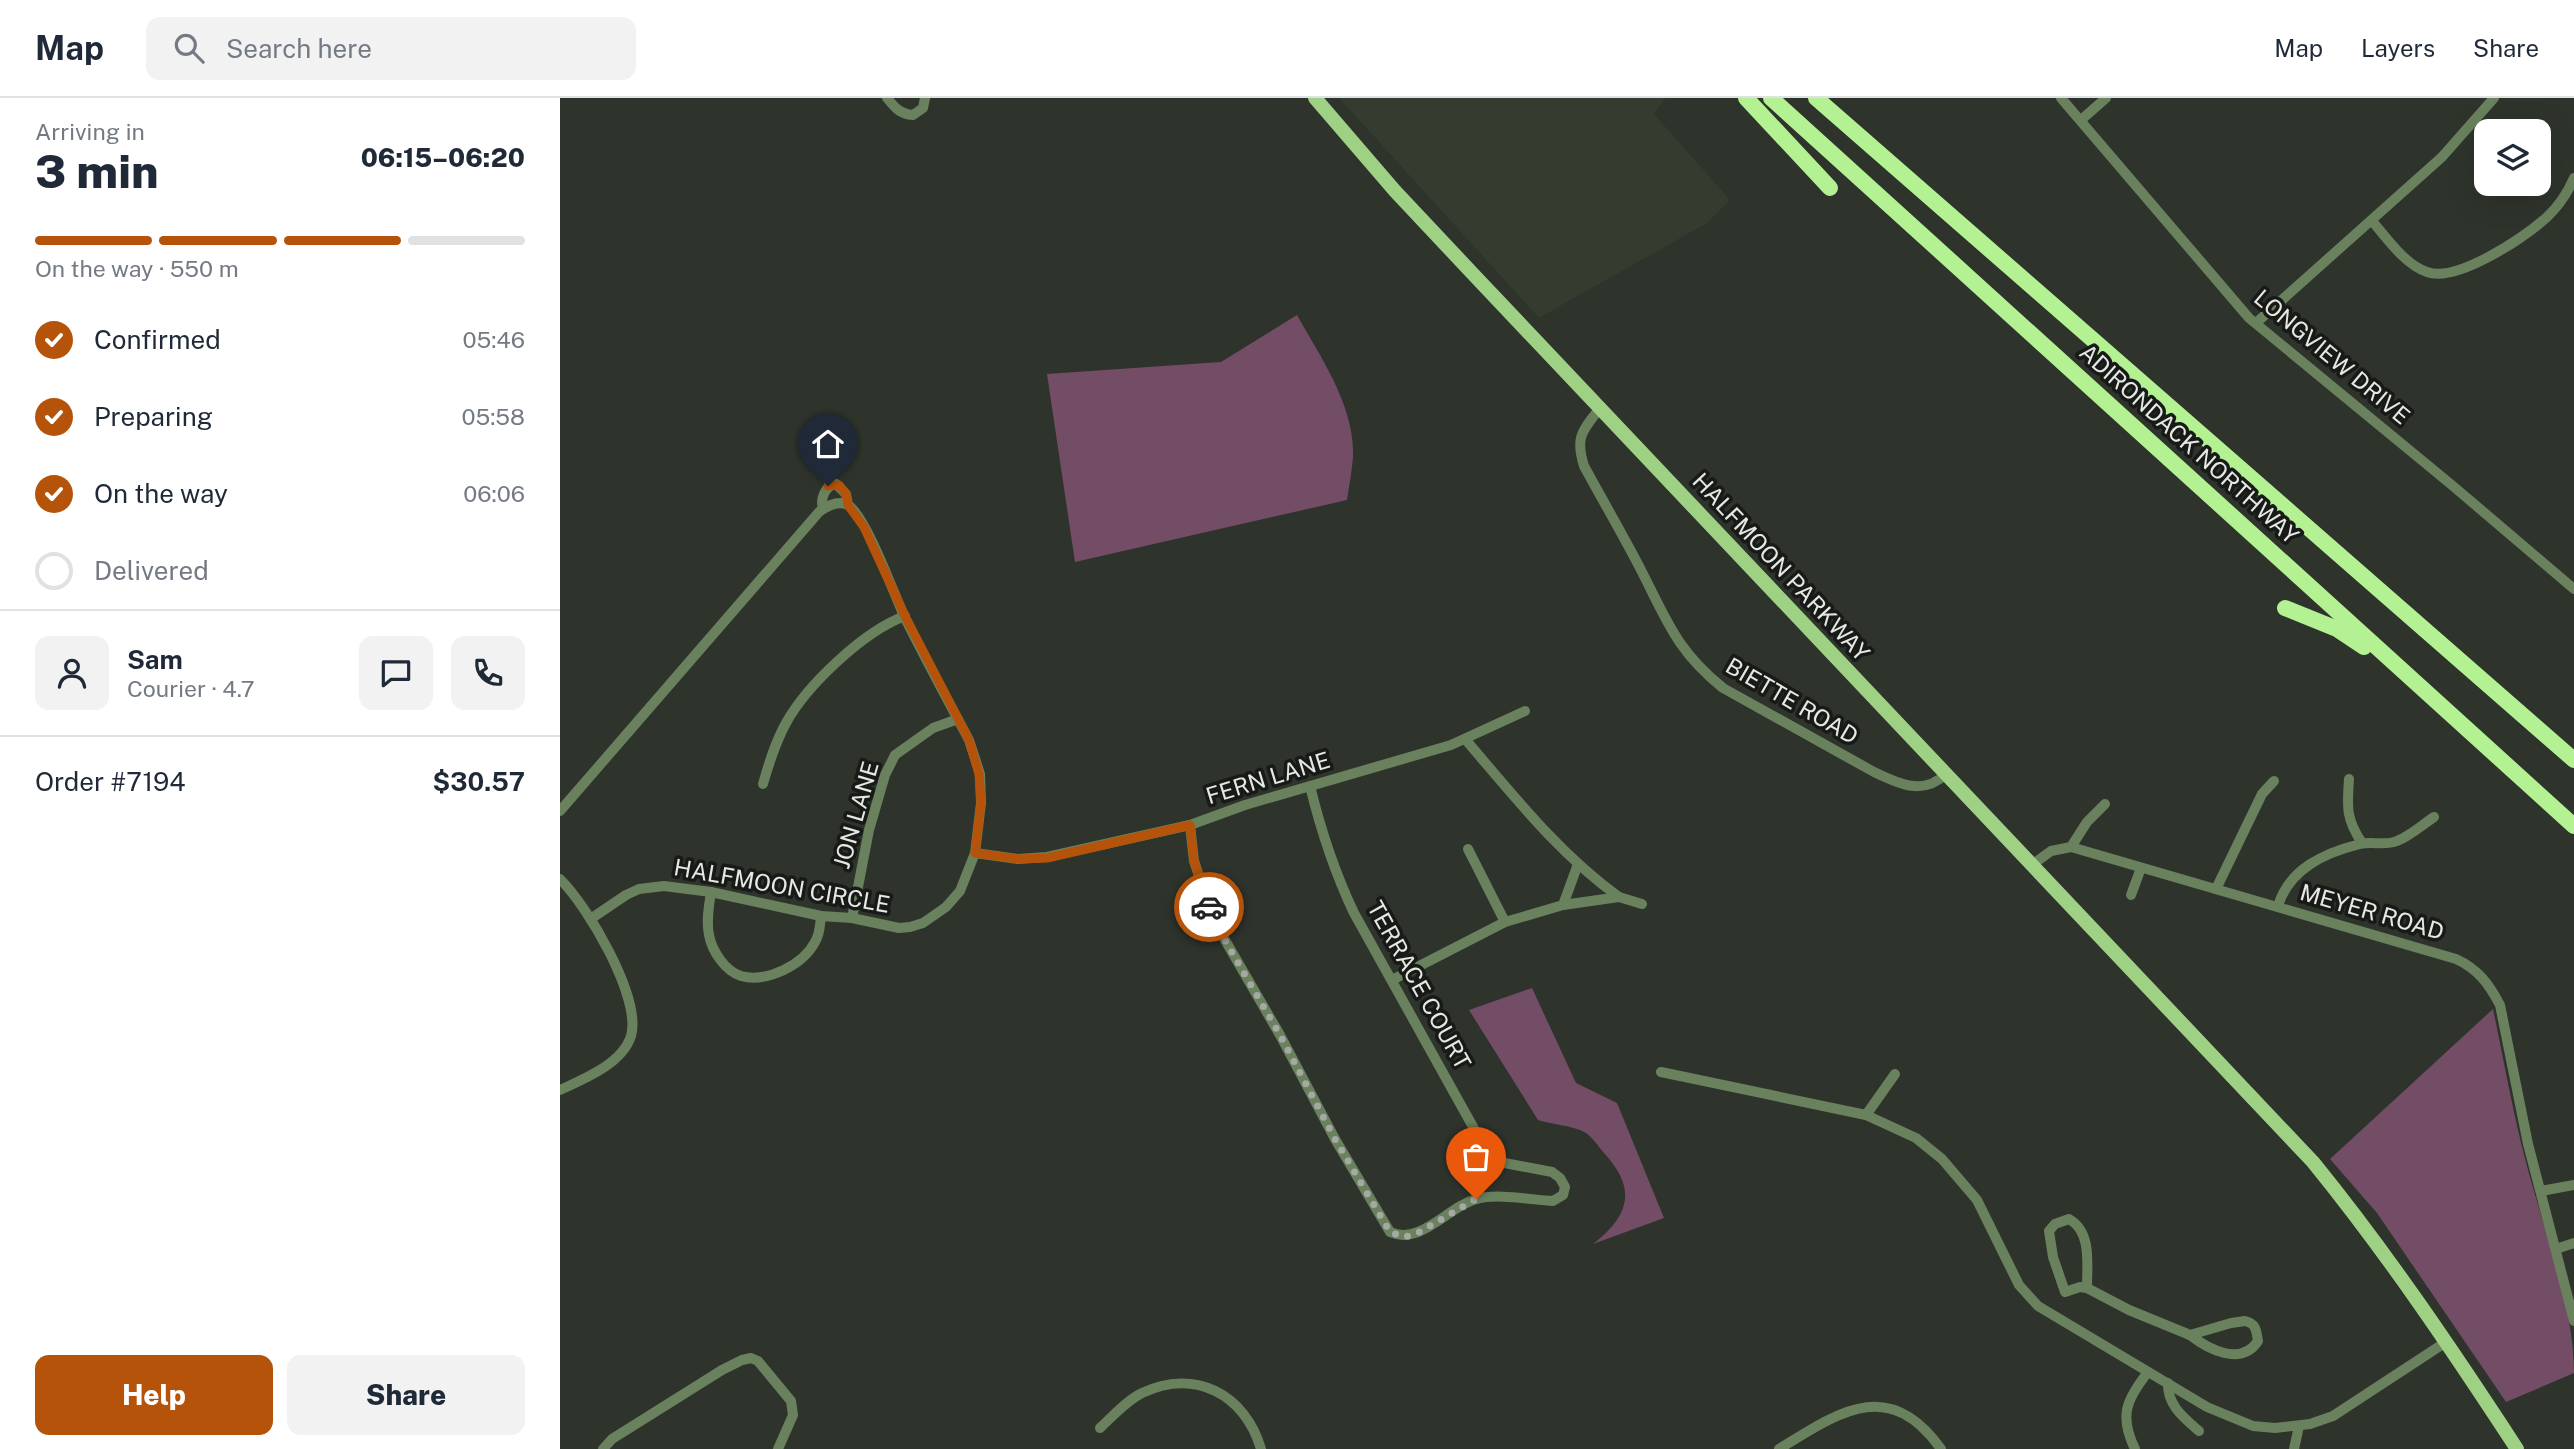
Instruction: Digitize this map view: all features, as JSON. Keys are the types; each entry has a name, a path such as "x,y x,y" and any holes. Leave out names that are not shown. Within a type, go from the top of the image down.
{"highway":[{"path":"1746,98 1830,188"},
{"name":"ADIRONDACK NORTHWAY","path":"1771,98 2574,826"},
{"name":"ADIRONDACK NORTHWAY","path":"1816,98 2574,760"},
{"path":"2285,608 2337,629 2354,639 2445,710"}],"main road":[{"name":"HALFMOON PARKWAY","path":"1315,98 1395,191 2313,1162 2361,1220 2517,1449"}],"street":[{"path":"887,98 897,110 913,116 923,108 925,98"},
{"name":"LONGVIEW DRIVE","path":"2061,98 2249,318 2574,589"},
{"path":"2081,120 2106,98"},
{"path":"2256,323 2442,157 2494,98"},
{"path":"2372,221 2413,266 2428,273 2445,274 2461,270 2483,258 2548,216 2574,178"},
{"name":"BIETTE ROAD","path":"1600,408 1579,437 1579,450 1584,466 1671,632 1703,672 1723,688 1899,784 1923,786 1932,784 1946,774"},
{"name":"HALFMOON CIRCLE","path":"560,811 823,509 823,495 828,486 836,484 846,494 848,505 864,527 905,616 969,740 979,774 981,803 975,853 960,891 946,907 923,923 910,928 852,918 821,916 711,892 664,886 639,889 592,918"},
{"path":"823,509 837,503 848,505"},
{"path":"764,784 773,751 792,713 833,665 876,629 905,616"},
{"name":"FERN LANE","path":"975,853 1018,859 1047,858 1190,825 1245,805 1451,745 1525,711"},
{"name":"JON LANE","path":"852,918 869,830 885,775 895,755 933,728 958,719"},
{"path":"1465,739 1531,817 1594,879 1619,897 1642,904"},
{"path":"2348,779 2347,809 2350,825 2362,843"},
{"path":"2216,889 2262,794 2274,781"},
{"name":"TERRACE COURT","path":"1310,786 1335,873 1354,913 1482,1140 1489,1160"},
{"path":"2032,864 2051,852 2071,847 2087,822 2105,804"},
{"path":"2278,906 2282,893 2302,869 2330,853 2362,843 2385,844 2398,841 2434,817"},
{"path":"1190,825 1194,861 1214,920 1385,1226 1396,1235 1404,1237 1416,1234 1476,1199 1553,1201 1563,1195 1565,1187 1560,1178 1552,1172 1489,1160 1476,1199"},
{"name":"MEYER ROAD","path":"2071,847 2456,958 2484,978 2500,1004 2528,1144 2574,1321"},
{"path":"1468,849 1504,922"},
{"path":"1563,905 1578,863"},
{"path":"2132,895 2141,868"},
{"path":"560,879 592,918 629,999 636,1040 601,1069 560,1090"},
{"path":"711,892 708,917 713,949 729,969 741,976 780,972 795,963 814,944 820,932 821,916"},
{"path":"1392,980 1504,922 1563,905 1619,897"},
{"path":"1661,1072 1866,1115 1916,1138 1941,1159 1977,1200 2019,1285 2038,1306 2207,1406 2253,1426 2299,1426 2333,1416 2446,1342"},
{"path":"1866,1115 1895,1074"},
{"path":"2541,1191 2574,1185"},
{"path":"2087,1288 2086,1245 2083,1235 2078,1224 2069,1219 2062,1220 2049,1231 2053,1257 2065,1292 2080,1287 2087,1288 2129,1310 2190,1335 2207,1348 2236,1355 2248,1351 2258,1341 2256,1328 2245,1321 2231,1322 2190,1335"},
{"path":"2556,1249 2574,1243"},
{"path":"603,1449 612,1439 722,1370 751,1358 758,1362 791,1401 794,1409 778,1449"},
{"path":"2135,1449 2125,1420 2126,1407 2137,1385 2148,1372"},
{"path":"1100,1428 1141,1394 1161,1386 1188,1383 1208,1386 1223,1394 1245,1414 1256,1431 1261,1449"},
{"path":"2168,1383 2168,1392 2176,1409 2199,1432"},
{"path":"1779,1449 1844,1413 1862,1407 1877,1406 1895,1410 1910,1418 1920,1425 1941,1449"},
{"path":"2294,1449 2299,1426"}],"shaded area":[{"path":"1339,98 1666,98 1654,114 1730,200 1707,223 1539,318"},
{"path":"1297,315 1335,383 1348,419 1353,457 1347,500 1075,562 1047,374 1221,362"},
{"path":"1532,988 1576,1083 1617,1103 1664,1218 1593,1244 1615,1223 1625,1201 1625,1190 1615,1166 1586,1133 1538,1120 1469,1010"},
{"path":"2493,1009 2522,1146 2564,1295 2573,1347 2574,1373 2506,1402 2377,1213 2330,1159"}],"way so far":[{"path":"1209,907 1335,1139 1390,1232 1404,1237 1416,1234 1476,1199"}],"route":[{"path":"828,486 836,484 843,488 848,505 864,527 944,696 969,740 977,762 981,803 975,853 1018,859 1047,858 1190,825 1194,861 1209,907"}]}
